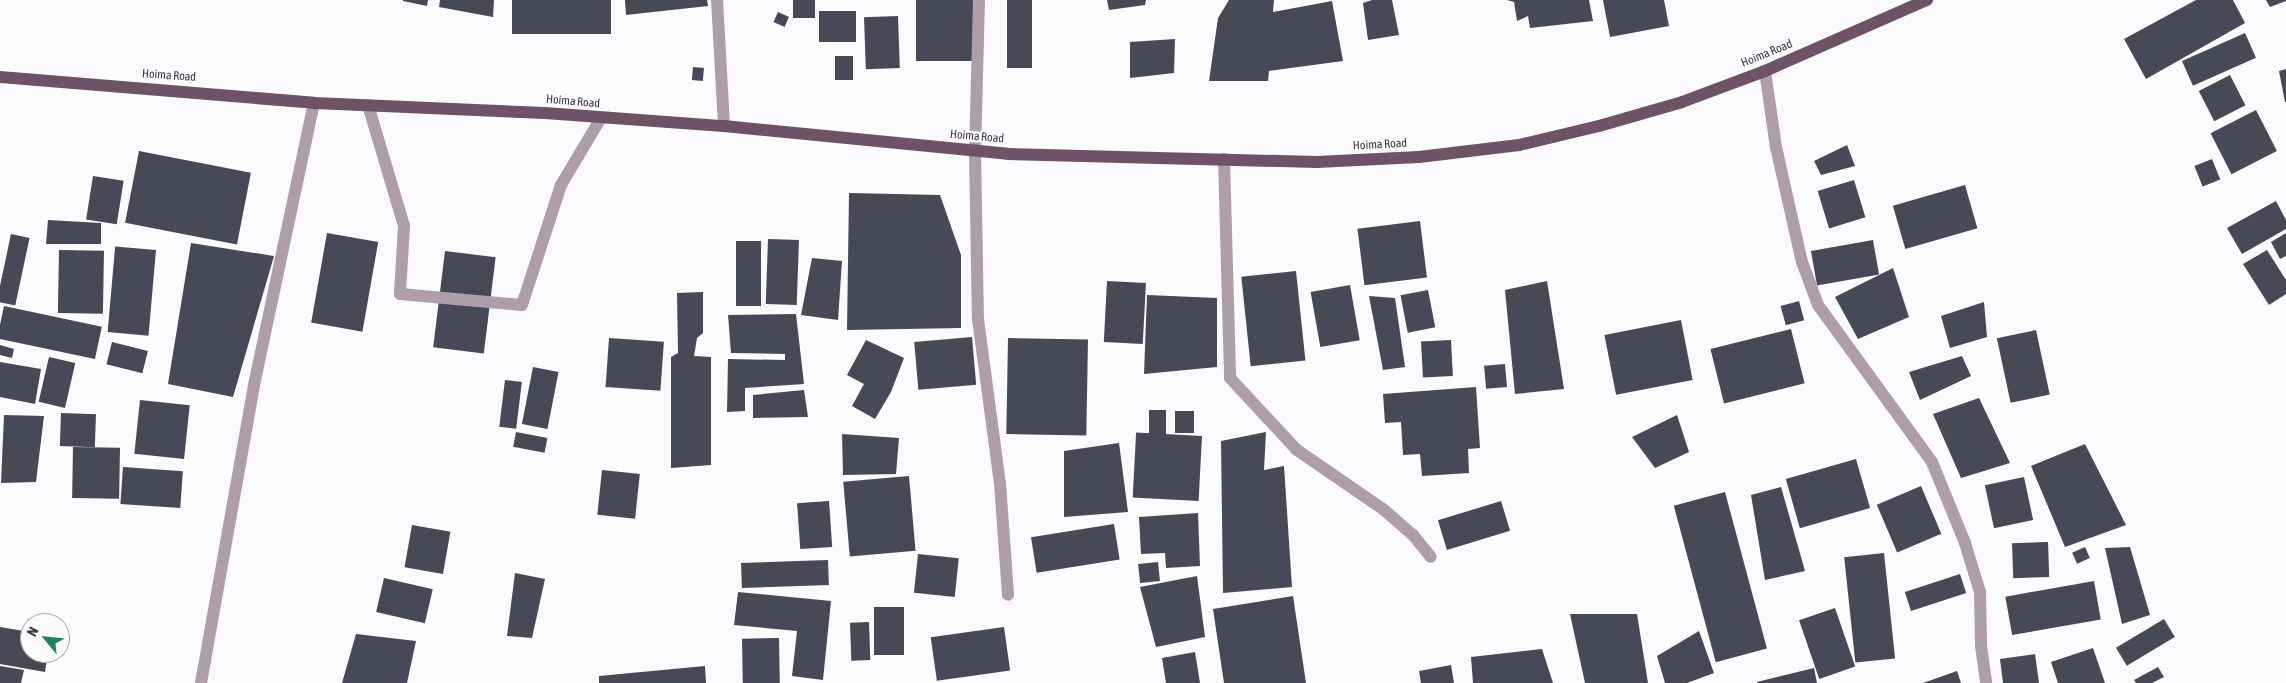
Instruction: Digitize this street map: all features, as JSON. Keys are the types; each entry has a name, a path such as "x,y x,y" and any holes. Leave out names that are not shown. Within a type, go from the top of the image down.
{"main road":[{"name":"Hoima Road","path":"0,77 314,103 724,126 975,151 1100,158 1318,162 1420,157 1519,145 1682,102 1765,71 1927,0"}],"street":[{"path":"718,0 724,126"},
{"path":"979,0 975,151 978,319 1000,483 1008,595"},
{"path":"1765,71 1776,147 1802,262 1818,305 1932,462 1965,542 1980,592 1981,646 1986,683"},
{"path":"201,683 254,385 314,103"},
{"path":"368,105 404,226 400,294 522,304 561,185 601,118"},
{"path":"1224,159 1230,378 1297,450 1383,509 1413,535 1431,557"}],"building":[{"path":"403,0 428,0 427,6"},
{"path":"440,0 494,0 493,17 439,7"},
{"path":"512,0 611,0 611,34 512,34"},
{"path":"625,0 707,0 708,6 626,15"},
{"path":"793,0 815,0 815,18 793,18"},
{"path":"916,0 974,0 974,61 916,61"},
{"path":"1007,0 1032,0 1032,68 1007,68"},
{"path":"1107,0 1146,0 1145,5 1109,10"},
{"path":"1229,0 1274,0 1273,12 1332,1 1343,61 1269,71 1268,81 1209,81 1218,18"},
{"path":"1372,0 1392,0 1399,35 1368,40 1363,3"},
{"path":"1507,0 1589,0 1593,21 1530,28 1528,16 1517,21 1514,2"},
{"path":"1603,0 1664,0 1669,26 1610,37"},
{"path":"2196,0 2233,0 2245,23 2146,79 2124,39"},
{"path":"2266,0 2286,0 2286,1 2270,7"},
{"path":"819,11 856,11 856,42 819,42"},
{"path":"778,12 789,17 784,27 774,22"},
{"path":"898,16 900,68 866,69 864,17"},
{"path":"2245,33 2256,58 2193,86 2182,61"},
{"path":"1175,39 1174,73 1130,78 1130,42"},
{"path":"835,56 853,56 853,80 835,80"},
{"path":"693,67 704,68 703,81 692,80"},
{"path":"2286,69 2286,102 2285,102 2279,71"},
{"path":"2230,75 2245,105 2214,121 2199,91"},
{"path":"2256,110 2277,151 2231,174 2211,133"},
{"path":"1847,145 1855,166 1821,175 1814,161"},
{"path":"139,151 251,173 237,244 125,223"},
{"path":"2212,159 2220,179 2203,187 2194,166"},
{"path":"93,176 124,181 117,224 86,219"},
{"path":"1854,180 1865,217 1829,228 1818,191"},
{"path":"1965,185 1977,228 1905,249 1893,206"},
{"path":"849,193 940,195 961,255 961,328 847,330"},
{"path":"2276,201 2286,220 2286,229 2242,254 2227,228"},
{"path":"48,220 101,223 101,244 46,244"},
{"path":"1420,221 1427,278 1364,285 1357,229"},
{"path":"327,233 378,242 362,332 311,323"},
{"path":"2286,233 2286,256 2280,259 2271,242"},
{"path":"11,234 30,238 15,305 0,302 0,286"},
{"path":"768,239 799,240 797,305 766,304"},
{"path":"1873,240 1879,274 1817,285 1811,251"},
{"path":"736,241 761,241 761,306 736,306"},
{"path":"191,243 274,256 233,397 168,384"},
{"path":"115,246 156,250 149,336 108,332"},
{"path":"59,250 104,251 103,314 58,313"},
{"path":"2267,250 2286,280 2286,294 2269,305 2243,264"},
{"path":"445,251 496,257 484,353 433,347"},
{"path":"812,258 842,261 838,320 801,315"},
{"path":"1893,268 1909,317 1858,339 1835,297"},
{"path":"1296,271 1305,361 1251,366 1241,277"},
{"path":"1107,281 1146,283 1143,344 1104,342"},
{"path":"1547,281 1564,389 1515,394 1505,290"},
{"path":"1350,285 1360,340 1320,347 1311,292"},
{"path":"1428,290 1435,327 1408,333 1401,295"},
{"path":"703,292 703,333 697,338 694,356 711,357 711,465 671,468 671,357 678,353 677,293"},
{"path":"1147,295 1217,298 1217,367 1144,374"},
{"path":"1369,296 1395,298 1405,367 1383,370"},
{"path":"1799,301 1804,320 1786,325 1781,306"},
{"path":"1984,302 1987,337 1950,348 1941,316"},
{"path":"4,306 102,327 95,359 0,339 0,325"},
{"path":"796,314 804,384 745,388 745,411 727,412 728,359 785,360 785,354 731,353 728,315"},
{"path":"1681,320 1693,380 1616,395 1604,335"},
{"path":"1791,329 1805,383 1724,403 1710,349"},
{"path":"2036,330 2050,395 2011,403 1997,338"},
{"path":"972,337 976,385 918,390 914,342"},
{"path":"609,338 664,342 660,391 606,387"},
{"path":"1008,338 1088,339 1086,435 1006,434"},
{"path":"866,340 904,358 891,392 875,419 852,406 864,384 847,375"},
{"path":"1451,340 1453,376 1423,378 1421,342"},
{"path":"112,342 148,351 142,373 106,364"},
{"path":"0,345 14,349 12,358 0,355"},
{"path":"1962,356 1971,376 1920,400 1909,372"},
{"path":"49,357 75,363 65,408 39,402"},
{"path":"0,362 41,369 35,404 0,397"},
{"path":"1505,364 1507,387 1486,389 1484,366"},
{"path":"533,367 559,372 547,429 522,424"},
{"path":"505,380 522,382 516,429 499,427"},
{"path":"1476,387 1480,448 1468,449 1469,473 1422,476 1420,454 1403,455 1401,422 1385,423 1383,394"},
{"path":"804,390 808,417 753,418 753,395"},
{"path":"1979,398 2010,463 1961,478 1933,414"},
{"path":"140,400 190,405 184,459 134,454"},
{"path":"1149,410 1166,410 1166,435 1149,435"},
{"path":"1175,411 1194,411 1194,433 1175,433"},
{"path":"61,413 96,414 95,447 60,446"},
{"path":"4,415 44,416 36,482 1,483"},
{"path":"1677,415 1689,452 1655,468 1632,437"},
{"path":"516,432 547,438 545,453 513,447"},
{"path":"1266,432 1264,470 1284,466 1292,587 1223,593 1221,441"},
{"path":"1136,433 1202,436 1199,501 1133,497"},
{"path":"842,434 899,438 896,474 843,475"},
{"path":"1119,443 1128,512 1064,517 1064,451"},
{"path":"2085,444 2126,525 2065,547 2031,466"},
{"path":"73,447 120,448 119,499 72,498"},
{"path":"1856,459 1870,508 1800,528 1786,479"},
{"path":"123,467 183,471 180,508 120,504"},
{"path":"602,470 640,474 635,519 597,515"},
{"path":"909,476 916,551 850,556 843,482"},
{"path":"2024,477 2033,520 1994,528 1985,485"},
{"path":"1921,486 1941,534 1897,553 1877,505"},
{"path":"1781,487 1805,571 1765,580 1751,495"},
{"path":"1725,492 1767,648 1716,662 1674,506"},
{"path":"829,501 832,547 800,549 797,503"},
{"path":"1501,501 1510,531 1447,550 1438,520"},
{"path":"1198,513 1200,566 1166,568 1165,553 1141,554 1139,517"},
{"path":"1114,524 1120,560 1037,573 1031,537"},
{"path":"412,525 450,532 443,574 405,567"},
{"path":"2048,542 2049,577 2013,578 2012,543"},
{"path":"2085,547 2090,558 2077,564 2072,553"},
{"path":"2130,547 2150,615 2122,624 2105,548"},
{"path":"1884,553 1895,658 1855,663 1844,557"},
{"path":"918,554 959,558 955,597 914,593"},
{"path":"828,560 829,585 742,588 741,563"},
{"path":"1158,562 1160,581 1140,583 1138,564"},
{"path":"515,573 545,579 532,638 507,636"},
{"path":"1960,574 1966,593 1911,611 1905,592"},
{"path":"1197,576 1205,637 1156,647 1140,587"},
{"path":"384,578 433,589 425,623 376,612"},
{"path":"2094,581 2101,619 2012,635 2005,597"},
{"path":"738,592 831,601 823,680 792,676 797,631 734,625"},
{"path":"1293,596 1306,683 1224,683 1213,609"},
{"path":"874,607 904,607 904,655 874,655"},
{"path":"1835,608 1855,667 1819,679 1799,620"},
{"path":"1570,614 1637,614 1648,683 1585,683"},
{"path":"2164,619 2175,637 2127,666 2116,648"},
{"path":"869,622 870,660 851,661 850,623"},
{"path":"0,627 20,630 20,663 46,663 45,672 0,664"},
{"path":"1004,627 1010,671 937,681 931,637"},
{"path":"1699,631 1714,673 1687,683 1665,683 1657,656"},
{"path":"356,634 416,641 407,683 342,683"},
{"path":"779,638 780,683 743,683 742,639"},
{"path":"2093,648 2105,683 2058,683 2051,662"},
{"path":"1542,649 1553,683 1473,683 1471,657"},
{"path":"1195,652 1200,683 1166,683 1162,658"},
{"path":"2035,654 2039,683 2003,683 2000,659"},
{"path":"1451,665 1454,683 1421,683 1419,671"},
{"path":"0,666 24,670 21,683 0,683"},
{"path":"705,666 706,683 599,683 599,676"},
{"path":"2158,667 2164,677 2152,683 2136,683 2134,680"},
{"path":"1814,668 1817,683 1757,683 1757,682"},
{"path":"1957,671 1961,683 1923,683"}]}
